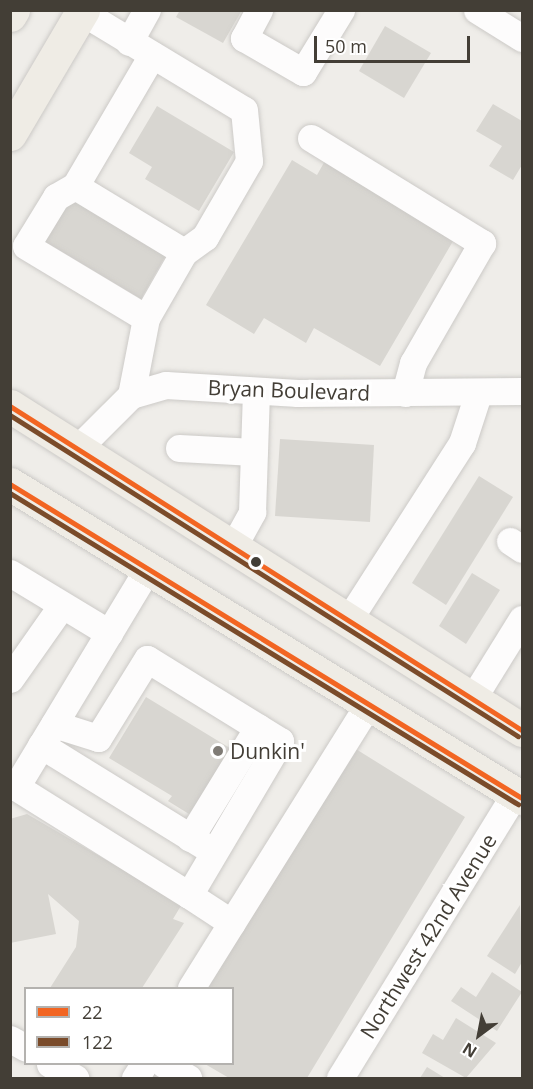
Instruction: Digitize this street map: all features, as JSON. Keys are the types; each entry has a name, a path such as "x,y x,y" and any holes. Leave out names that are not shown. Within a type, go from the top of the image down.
{"main road":[{"path":"10,15 13,10"},
{"path":"10,134 82,11"},
{"path":"10,406 234,545 522,730"},
{"path":"10,484 367,706 520,793"}],"street":[{"path":"129,42 147,10"},
{"path":"259,10 244,38 303,72 341,10"},
{"path":"477,10 522,38"},
{"path":"82,11 129,42 244,110 249,161 205,237 184,252 146,318 131,395"},
{"path":"146,318 26,246 56,197 75,186 152,55"},
{"path":"311,138 482,243 413,363 405,393"},
{"path":"75,186 184,252"},
{"name":"Bryan Boulevard","path":"79,447 131,395 166,385 256,391 478,394 522,392"},
{"path":"234,545 252,512 256,391"},
{"path":"349,620 462,443 478,394"},
{"path":"180,448 254,452"},
{"path":"147,570 48,734 13,785 232,923"},
{"path":"12,578 63,605 108,633"},
{"path":"10,679 63,605"},
{"path":"473,698 522,619"},
{"path":"48,734 98,738 147,658 280,741 189,895"},
{"path":"192,987 367,706"},
{"path":"190,838 258,727"},
{"path":"48,734 190,838 214,852"},
{"name":"Northwest 42nd Avenue","path":"340,1078 520,793"},
{"path":"10,1039 24,1047"},
{"path":"52,1065 75,1078"},
{"path":"135,1078 143,1065"},
{"path":"166,1065 188,1078"}],"building":[{"path":"180,10 242,10 223,43 176,17"},
{"path":"385,26 431,53 404,98 359,71"},
{"path":"493,104 522,121 522,165 513,180 489,166 502,146 476,131"},
{"path":"157,106 234,152 199,211 145,179 152,167 129,153"},
{"path":"326,159 456,236 380,366 314,328 306,343 264,318 254,334 206,305 292,160 317,175"},
{"path":"70,199 166,255 141,299 44,241"},
{"path":"280,439 374,445 370,522 275,516"},
{"path":"479,476 513,497 446,605 412,583"},
{"path":"472,573 500,590 466,644 439,626"},
{"path":"146,697 238,753 189,814 168,801 172,796 109,758"},
{"path":"351,746 465,817 307,1078 229,1078 207,1065 234,1065 234,987 205,987"},
{"path":"27,814 182,904 173,919 184,923 143,987 51,987 76,947 79,921 48,894 56,934 10,943 10,819"},
{"path":"520,905 522,962 515,974 487,956"},
{"path":"492,972 522,992 497,1031 451,1001 461,987 476,997"},
{"path":"456,1018 496,1043 466,1078 422,1053 433,1034 443,1040"},
{"path":"427,1067 445,1078 420,1078"}],"transit line":[{"name":"22","path":"10,406 522,730"},
{"name":"122","path":"10,415 518,736"},
{"name":"22","path":"10,484 522,798"},
{"name":"122","path":"10,493 518,804"}],"place":[{"name":"Dunkin'","path":"218,751"}]}
